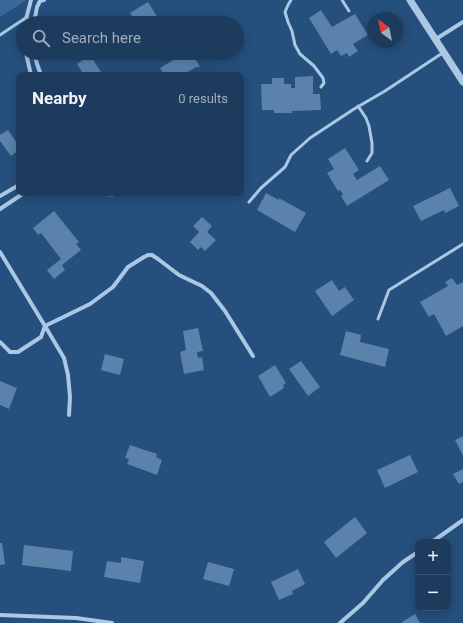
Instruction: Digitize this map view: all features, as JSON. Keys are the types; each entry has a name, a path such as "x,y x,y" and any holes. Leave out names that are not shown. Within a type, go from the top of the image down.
{"street":[{"path":"26,16 31,0"},
{"path":"35,16 40,0"},
{"path":"410,0 463,82"},
{"path":"436,39 463,22"},
{"path":"28,60 30,72"},
{"path":"36,60 40,72"},
{"path":"0,196 16,187"},
{"path":"0,209 20,196"},
{"path":"0,252 64,358 68,375 70,397 69,415"},
{"path":"0,342 10,352 18,352 41,337 46,326 90,304 112,287 128,267 144,257 152,255 179,275 202,286 211,293 252,356"},
{"path":"436,539 463,520"},
{"path":"340,623 362,603 383,580 403,562 415,554"},
{"path":"0,615 76,618 112,623"}],"lane":[{"path":"291,0 285,12 295,45 300,54 314,66 322,78 324,83 321,87"},
{"path":"342,0 349,11"},
{"path":"0,35 16,24"},
{"path":"249,202 261,188 285,167 291,156 310,138 444,52"},
{"path":"358,106 366,118 372,143 372,153 366,161"},
{"path":"378,319 389,290 463,244"}],"shaded area":[{"path":"0,0 27,0 0,17"}],"building":[{"path":"148,2 157,16 132,16 130,13"},
{"path":"321,10 332,27 355,14 367,36 353,44 358,51 349,57 347,53 341,56 337,50 331,54 309,18"},
{"path":"83,60 93,60 101,72 82,72 77,64"},
{"path":"173,60 196,60 200,67 196,67 188,72 162,72 160,68"},
{"path":"313,76 313,94 320,94 321,110 274,113 274,110 262,110 261,84 272,84 272,78 284,78 284,84 291,84 291,88 295,88 295,77"},
{"path":"8,130 16,142 16,152 11,156 0,141 0,135"},
{"path":"345,148 359,170 353,174 357,180 380,166 389,180 347,206 341,196 343,194 340,190 338,191 327,173 334,169 328,159"},
{"path":"450,188 459,206 445,213 444,210 421,221 413,206"},
{"path":"266,193 279,200 279,198 306,213 295,232 257,210"},
{"path":"54,211 79,242 76,244 81,250 62,265 65,270 54,279 47,270 61,259 41,233 38,235 33,228"},
{"path":"202,217 212,226 207,232 216,240 205,251 201,247 198,250 190,242 199,232 193,226"},
{"path":"452,278 457,285 463,282 463,326 446,336 434,314 429,317 420,302 448,286 445,282"},
{"path":"332,280 339,291 345,287 354,300 332,316 315,291"},
{"path":"198,328 203,351 197,352 198,358 202,357 204,370 184,374 180,352 186,350 183,331"},
{"path":"346,331 361,335 360,342 389,349 385,367 340,355"},
{"path":"105,354 124,359 120,375 101,370"},
{"path":"301,361 320,387 308,396 289,369"},
{"path":"275,365 286,383 283,385 284,388 270,397 258,376"},
{"path":"0,381 17,388 9,409 0,405"},
{"path":"463,436 463,456 455,440"},
{"path":"130,445 157,454 156,457 162,460 157,475 127,464 129,459 125,458"},
{"path":"410,455 418,472 385,488 377,470"},
{"path":"463,469 463,482 459,484 453,474"},
{"path":"355,517 367,533 336,558 324,542"},
{"path":"0,543 2,543 5,564 0,565"},
{"path":"24,545 73,551 71,571 22,565"},
{"path":"121,557 144,561 140,583 104,577 107,561 121,563"},
{"path":"208,562 234,569 229,586 203,579"},
{"path":"298,569 305,584 292,591 293,594 279,600 271,582"},
{"path":"415,614 420,623 402,622"}]}
